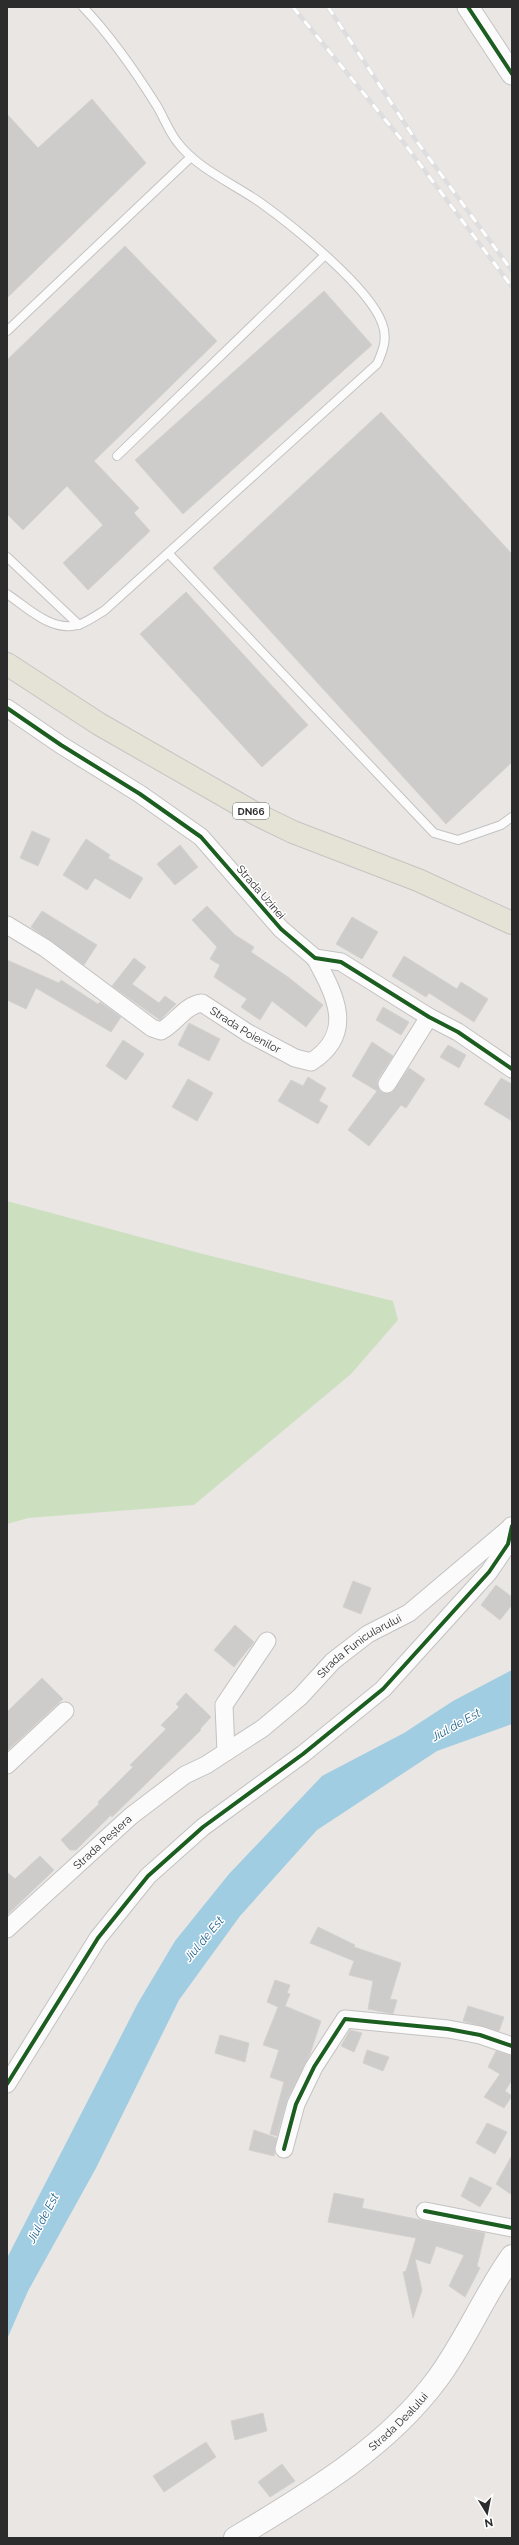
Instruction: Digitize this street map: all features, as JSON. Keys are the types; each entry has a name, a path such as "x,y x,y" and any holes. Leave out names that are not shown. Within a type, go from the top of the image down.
{"main road":[{"name":"DN66","path":"7,664 99,724 258,815 293,832 418,880 512,923"},
{"name":"Strada Dealului","path":"235,2538 359,2457 405,2418 439,2378 460,2344 490,2288 512,2256"}],"street":[{"path":"468,7 512,73"},
{"name":"Strada Uzinei","path":"7,708 61,745 140,794 201,837 281,929 315,958"},
{"name":"Strada Poienilor","path":"7,924 50,952 152,1028 161,1031 170,1026 193,1004 202,1003 248,1033 295,1058 311,1062 326,1052 337,1031 337,1007 329,984 315,958"},
{"path":"315,958 340,962 429,1017 458,1032 512,1069"},
{"path":"387,1084 429,1017"},
{"path":"7,2084 98,1938 148,1876 203,1827 302,1754 383,1689 490,1572 508,1544 512,1526"},
{"name":"Strada Funicularului","path":"206,1765 263,1728 300,1697 339,1656 368,1634 409,1613 512,1526"},
{"path":"226,1752 224,1705 267,1641"},
{"path":"7,1765 65,1711"},
{"name":"Strada Peștera","path":"7,1929 131,1816 185,1775 206,1765"},
{"path":"284,2149 296,2104 314,2067 344,2019 448,2029 480,2035 512,2046"},
{"path":"425,2211 512,2228"}],"lane":[{"path":"7,594 51,624 67,627 80,625 106,610 377,364 384,349 385,335 382,323 352,282 324,256 261,203 192,157 178,142 130,65 100,25 83,7"},
{"path":"7,331 192,157"},
{"path":"117,456 324,256"},
{"path":"168,554 434,834 458,840 501,825 512,817"},
{"path":"7,557 80,625"}],"green space":[{"path":"7,1201 199,1253 393,1301 398,1320 351,1374 194,1505 28,1518 7,1524"}],"water":[{"name":"Jiul de Est","path":"512,1670 512,1724 437,1751 317,1830 240,1916 179,2000 96,2168 28,2291 7,2339 7,2258 138,2003 175,1941 229,1874 322,1776 404,1733 453,1701"}],"building":[{"path":"92,99 146,163 7,298 7,114 38,148"},
{"path":"125,246 217,341 94,461 139,508 134,513 150,531 88,590 63,563 103,525 67,486 23,530 7,514 7,360"},
{"path":"324,291 372,345 183,514 135,460"},
{"path":"381,412 512,554 512,762 446,824 213,568"},
{"path":"186,592 308,725 262,767 140,634"},
{"path":"32,831 50,839 38,866 20,858"},
{"path":"86,839 110,855 108,858 143,878 130,899 95,878 87,890 63,875"},
{"path":"180,845 198,867 175,885 157,864"},
{"path":"207,906 235,935 254,947 251,952 288,977 323,1005 306,1027 272,1001 260,1020 241,1007 247,999 214,977 220,965 210,959 217,947 192,920"},
{"path":"42,911 97,945 84,965 31,927"},
{"path":"352,917 378,932 362,959 336,944"},
{"path":"404,956 457,989 461,982 488,999 474,1022 429,993 426,997 392,976"},
{"path":"134,958 146,967 132,984 159,1003 165,996 176,1004 160,1020 112,986"},
{"path":"7,960 59,983 61,980 98,1004 100,1002 121,1017 111,1032 36,988 26,1009 7,1000"},
{"path":"383,1007 409,1022 401,1035 376,1020"},
{"path":"189,1023 220,1039 209,1061 178,1045"},
{"path":"123,1040 144,1054 126,1080 106,1066"},
{"path":"372,1042 393,1056 378,1079 377,1084 381,1092 392,1093 409,1068 425,1079 406,1108 401,1105 369,1146 348,1130 377,1091 352,1076"},
{"path":"448,1045 466,1055 459,1068 440,1057"},
{"path":"308,1077 326,1088 319,1101 328,1106 318,1124 278,1101 291,1080 303,1086"},
{"path":"501,1078 512,1084 512,1121 484,1104"},
{"path":"188,1079 213,1093 197,1121 172,1107"},
{"path":"353,1581 371,1588 361,1614 343,1607"},
{"path":"496,1585 512,1597 512,1605 500,1620 481,1605"},
{"path":"235,1625 254,1642 234,1667 214,1650"},
{"path":"42,1678 63,1699 7,1751 7,1712"},
{"path":"186,1693 211,1717 200,1729 201,1730 112,1817 111,1815 76,1850 70,1850 61,1840 99,1804 98,1802 133,1767 130,1765 166,1729 161,1725 179,1707 176,1704"},
{"path":"40,1856 54,1870 7,1915 7,1872 15,1879"},
{"path":"318,1927 355,1945 354,1947 401,1963 390,1999 397,2000 393,2014 368,2009 373,1981 349,1975 354,1961 310,1943"},
{"path":"275,1980 290,1985 287,1993 290,1994 285,2006 321,2021 310,2054 287,2100 277,2136 270,2134 284,2082 270,2077 279,2050 263,2045 278,2007 267,2002"},
{"path":"468,2006 504,2017 499,2031 463,2021"},
{"path":"350,2030 362,2033 354,2052 341,2046"},
{"path":"220,2035 249,2043 245,2062 215,2053"},
{"path":"367,2050 389,2057 383,2071 363,2063"},
{"path":"496,2051 512,2056 512,2080 505,2091 512,2096 504,2108 484,2097 500,2074 488,2067"},
{"path":"487,2123 507,2132 495,2154 476,2143"},
{"path":"254,2130 277,2138 274,2156 249,2150"},
{"path":"512,2155 512,2195 496,2184"},
{"path":"470,2177 492,2188 480,2207 461,2196"},
{"path":"334,2193 364,2199 362,2208 485,2233 477,2266 480,2268 465,2297 449,2286 464,2255 436,2246 430,2264 415,2259 422,2290 413,2318 403,2272 406,2271 416,2238 328,2222"},
{"path":"263,2413 267,2431 235,2440 231,2421"},
{"path":"206,2442 216,2457 164,2492 153,2476"},
{"path":"282,2464 295,2481 270,2497 258,2482"}],"railway":[{"path":"293,7 401,139 512,287"},
{"path":"328,7 415,139 512,271"}],"cycle path":[{"path":"468,7 512,74"},
{"path":"7,708 61,745 140,794 201,837 281,929 315,958 341,962 429,1017 458,1032 512,1069"},
{"path":"7,2084 98,1938 148,1876 203,1827 303,1754 383,1689 489,1572 508,1544 512,1526"},
{"path":"284,2149 296,2104 314,2067 345,2019 448,2029 480,2035 512,2046"},
{"path":"425,2211 512,2228"}]}
